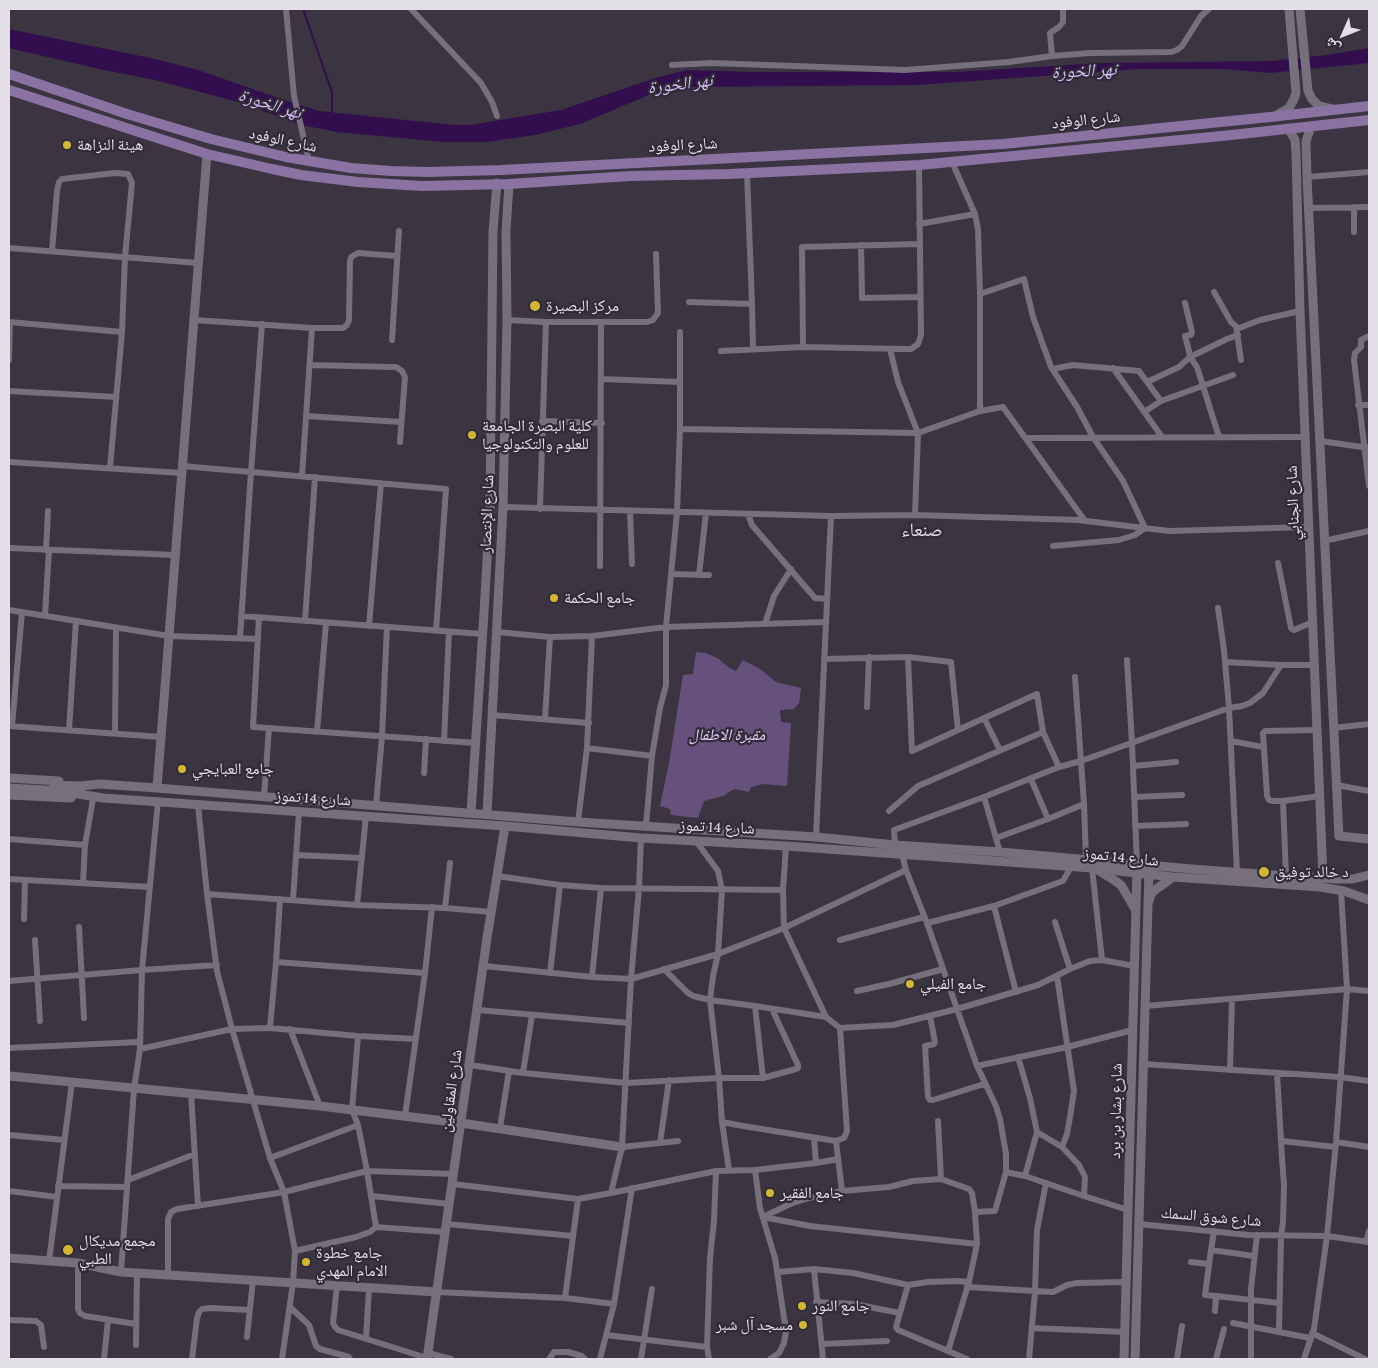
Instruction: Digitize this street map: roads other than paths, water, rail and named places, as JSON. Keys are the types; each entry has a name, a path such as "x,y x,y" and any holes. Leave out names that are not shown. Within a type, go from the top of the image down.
{"main road":[{"name":"شارع الوفود","path":"9,74 126,114 211,139 286,157 351,168 427,172 500,170 1003,144 1270,118 1369,106"},
{"name":"شارع الوفود","path":"9,90 207,154 301,174 358,182 422,186 509,184 630,176 919,165 1369,120"}],"street":[{"path":"286,9 294,96 309,161"},
{"path":"411,9 481,82 489,95 497,116"},
{"path":"672,65 711,64 905,70 1110,52 1174,52 1182,46 1201,16 1209,9"},
{"path":"1270,118 1282,113 1291,105 1295,96 1289,9"},
{"path":"1300,9 1309,95 1314,103 1324,108 1338,110"},
{"path":"1052,56 1050,33 1063,22 1063,10"},
{"name":"شارع الجنابي","path":"1311,127 1307,136 1306,152 1338,836 1369,839"},
{"name":"شارع الجنابي","path":"1288,128 1295,140 1296,153 1300,311 1323,878"},
{"path":"1296,153 1306,152"},
{"path":"157,788 207,154"},
{"path":"952,162 975,214 978,229 980,410"},
{"path":"721,351 803,347 890,349 911,348 918,344 921,335 919,165"},
{"path":"1307,177 1369,172"},
{"path":"52,251 59,182 62,179 116,173 128,174 132,183 110,468"},
{"path":"747,173 752,348"},
{"name":"شارع الإنتصار","path":"471,813 490,508 493,231 497,183"},
{"name":"شارع الإنتصار","path":"487,814 503,507 507,320 506,231 509,184"},
{"path":"1354,207 1354,232"},
{"path":"1309,208 1369,207"},
{"path":"919,224 975,214"},
{"path":"392,340 399,231"},
{"path":"493,231 506,231"},
{"path":"803,347 802,247 920,244"},
{"path":"861,245 862,298 920,298"},
{"path":"9,248 198,263"},
{"path":"194,320 312,328 341,328 348,323 350,261 353,255 358,253 397,256"},
{"path":"507,320 647,322 655,318 658,313 656,254"},
{"path":"980,294 1024,280 1033,317 1053,369 1077,407 1093,438 1124,481 1145,528"},
{"path":"1214,292 1231,322 1236,326 1241,360"},
{"path":"689,302 752,304"},
{"path":"1185,303 1192,332 1191,335 1184,336 1190,357 1197,366 1219,437"},
{"path":"1147,382 1179,367 1190,357 1226,340 1260,320 1300,311"},
{"path":"9,360 10,322 122,332"},
{"path":"540,509 546,322"},
{"path":"600,566 601,322"},
{"path":"240,638 250,472 262,324"},
{"path":"302,476 312,328"},
{"path":"646,826 652,756 666,685 666,627 677,512 680,429 680,332"},
{"path":"1369,336 1361,340 1361,347 1355,353 1354,360 1358,404 1366,447 1369,486"},
{"path":"890,349 898,382 918,433 915,515"},
{"path":"310,364 392,367 402,371 405,378 400,442"},
{"path":"1053,369 1073,365 1139,371 1161,400"},
{"path":"1113,368 1162,437"},
{"path":"1144,412 1161,400 1233,375"},
{"path":"601,379 680,382"},
{"path":"9,391 116,397"},
{"path":"1358,404 1369,405"},
{"path":"680,429 918,433 980,410 1003,407 1085,521"},
{"path":"306,416 401,422"},
{"path":"542,421 602,423"},
{"path":"1026,438 1305,437"},
{"path":"1320,441 1366,447"},
{"path":"9,462 110,468 250,472 446,489 436,631"},
{"path":"305,621 315,478"},
{"path":"369,626 381,483"},
{"path":"503,507 831,516 915,515 1085,521 1169,531 1309,526"},
{"path":"45,616 48,511"},
{"path":"630,511 632,564"},
{"path":"699,575 706,513"},
{"path":"748,514 752,524 815,598 827,599"},
{"path":"816,838 831,516"},
{"path":"1052,546 1119,540 1135,535 1145,528"},
{"path":"1324,541 1369,531"},
{"path":"9,548 175,555"},
{"path":"1278,563 1292,630 1313,622"},
{"path":"765,624 774,596 791,569"},
{"path":"671,574 709,575"},
{"path":"1218,608 1229,708 1237,872"},
{"path":"9,610 169,636 258,639"},
{"path":"22,612 11,726 161,736"},
{"path":"241,616 483,634"},
{"path":"259,617 253,726 476,743"},
{"path":"69,730 76,621"},
{"path":"317,732 326,622"},
{"path":"497,632 550,637 592,636 666,627 826,622"},
{"path":"376,806 382,736 387,627"},
{"path":"115,733 116,628"},
{"path":"444,740 449,632"},
{"path":"578,822 589,723 592,636"},
{"path":"545,719 550,637"},
{"path":"867,707 869,657"},
{"path":"824,659 908,657 951,662 958,730"},
{"path":"908,657 912,751 1037,694 1043,732 1059,767"},
{"path":"1127,660 1137,864"},
{"path":"1225,662 1314,665"},
{"path":"895,845 894,830 984,798 1059,767 1081,761 1229,708 1242,706 1263,693 1281,665"},
{"path":"1075,677 1086,859"},
{"path":"492,714 589,723"},
{"path":"984,718 1000,750"},
{"path":"1334,728 1369,724"},
{"path":"264,797 270,728"},
{"path":"1317,730 1265,731 1262,737 1267,796 1269,800 1283,801 1320,796"},
{"path":"889,812 918,786 1043,732"},
{"path":"424,773 426,739"},
{"path":"1231,741 1264,747"},
{"path":"587,748 652,756"},
{"path":"1133,766 1176,762"},
{"path":"474,772 489,773"},
{"path":"9,778 99,784"},
{"path":"1031,779 1048,819"},
{"path":"9,782 61,788"},
{"name":"شارع 14 تموز","path":"61,788 99,784 578,822 1000,852 1286,876 1353,878 1369,875"},
{"path":"1336,785 1369,791"},
{"path":"9,788 61,788"},
{"name":"شارع 14 تموز","path":"61,788 103,798 505,826 641,838 902,854 1092,868 1148,875 1311,886 1362,896 1369,900"},
{"path":"9,795 103,798"},
{"path":"1134,797 1182,795"},
{"path":"984,798 1000,852"},
{"path":"83,883 85,845 93,799"},
{"path":"121,1272 134,1089 140,1045 142,970 158,801"},
{"path":"1283,801 1286,876"},
{"path":"996,838 1084,804"},
{"path":"198,805 207,894 217,965 232,1029 252,1099 270,1158 284,1192 294,1251 293,1283 282,1359"},
{"path":"293,900 299,812"},
{"path":"357,905 366,816"},
{"path":"1135,826 1186,824"},
{"name":"شارع المقاولين","path":"428,1357 505,826"},
{"path":"611,1193 622,1147 641,838"},
{"path":"9,839 85,845"},
{"path":"696,841 718,871 722,890 718,954 710,1000 722,1122 729,1170"},
{"path":"786,846 783,890 784,928 826,1017 840,1028 893,1025 957,1009 1038,985 1090,961 1102,960 1134,966"},
{"path":"902,854 906,870 926,920 977,1066 1000,1118 1006,1172 995,1210 976,1212"},
{"path":"296,855 362,858"},
{"path":"445,908 450,863"},
{"name":"شارع بشار بن برد","path":"1124,1359 1137,864"},
{"name":"شارع بشار بن برد","path":"1135,1359 1149,865"},
{"path":"840,940 994,906 1063,881 1071,867"},
{"path":"1092,868 1121,885 1136,910"},
{"path":"1092,868 1102,960"},
{"path":"484,966 631,979 718,954 784,928 906,870"},
{"path":"498,876 601,888 783,890"},
{"path":"1148,906 1151,894 1174,877"},
{"path":"9,879 150,887"},
{"path":"24,919 25,880"},
{"path":"550,972 560,884"},
{"path":"592,977 601,888"},
{"path":"1304,1359 1311,1336 1327,1236 1348,989 1341,891"},
{"path":"207,894 357,905 432,907 492,912"},
{"path":"270,1028 280,899"},
{"path":"994,906 1016,992"},
{"path":"405,1116 425,973 432,907"},
{"path":"1055,922 1070,969"},
{"path":"79,927 84,1018"},
{"path":"35,940 40,1021"},
{"path":"276,962 425,973"},
{"path":"9,981 217,965"},
{"path":"664,969 693,996 826,1017"},
{"path":"857,991 943,969"},
{"path":"1057,976 1074,1091 1067,1134 1062,1147"},
{"path":"1145,1006 1348,989 1369,990"},
{"path":"1230,1070 1232,999"},
{"path":"754,1006 763,1078"},
{"path":"470,1065 523,1073 626,1083 719,1078 763,1078 798,1068 772,1009"},
{"path":"478,1010 629,1023"},
{"path":"523,1073 532,1014"},
{"path":"930,1016 935,1042 925,1046 928,1097 930,1100 984,1084"},
{"path":"9,1048 140,1045 232,1029 270,1028 416,1039"},
{"path":"722,1122 836,1141 844,1138 847,1131 840,1028"},
{"path":"290,1029 320,1106"},
{"path":"977,1066 1068,1047 1133,1030"},
{"path":"358,1036 352,1110 358,1126 372,1196 376,1227"},
{"path":"1018,1057 1030,1098 1037,1132 1025,1176"},
{"path":"1143,1064 1340,1077 1369,1081"},
{"path":"500,1128 509,1071"},
{"path":"1277,1073 1284,1186 1279,1331"},
{"path":"9,1076 320,1106 500,1128 622,1147 678,1141"},
{"path":"660,1143 669,1080"},
{"path":"49,1261 72,1082"},
{"path":"191,1094 198,1206"},
{"path":"938,1121 941,1179"},
{"path":"270,1158 358,1126"},
{"path":"1037,1132 1062,1147 1080,1165 1085,1177 1084,1196"},
{"path":"9,1135 64,1140"},
{"path":"814,1138 816,1164"},
{"path":"836,1141 842,1191"},
{"path":"1282,1141 1369,1147"},
{"path":"128,1180 195,1154"},
{"path":"168,1275 168,1219 170,1212 177,1209 284,1192 367,1171 453,1179 578,1199 716,1171 755,1170 816,1164 838,1159"},
{"path":"755,1170 760,1208 778,1272 786,1331 784,1343 779,1353 770,1359"},
{"path":"709,1359 707,1347 710,1258 716,1171"},
{"path":"1006,1172 1025,1176 1128,1210"},
{"path":"763,1217 809,1198 842,1191 889,1187 912,1181 941,1179 969,1189 972,1193 976,1212 977,1244 968,1284 948,1352"},
{"path":"1029,1359 1035,1292 1037,1230 1046,1183"},
{"path":"58,1186 127,1187"},
{"path":"600,1359 614,1304 632,1188"},
{"path":"9,1191 57,1197"},
{"path":"372,1196 450,1204"},
{"path":"565,1298 578,1199"},
{"path":"763,1217 810,1226 977,1244"},
{"name":"شارع شوق السمك","path":"1139,1224 1257,1235 1327,1236 1368,1242"},
{"path":"294,1251 356,1237 370,1232 376,1227 446,1228 573,1236"},
{"path":"1214,1231 1205,1295 1279,1303"},
{"path":"1368,1242 1369,1231"},
{"path":"1251,1357 1251,1300 1257,1235"},
{"path":"1211,1250 1254,1256"},
{"path":"9,1258 78,1263 121,1272 565,1298 614,1304"},
{"path":"1191,1262 1209,1264"},
{"path":"78,1263 78,1309 80,1313 84,1316 136,1324"},
{"path":"778,1272 814,1269 853,1273 908,1285 958,1281 968,1284 1035,1292 1053,1292 1067,1285 1077,1283 1126,1282"},
{"path":"814,1269 823,1359"},
{"path":"136,1345 137,1273"},
{"path":"248,1337 253,1280"},
{"path":"908,1285 896,1327 898,1330 967,1359"},
{"path":"337,1286 333,1323 338,1330 415,1357 451,1359"},
{"path":"366,1339 369,1288"},
{"path":"641,1359 652,1289"},
{"path":"1215,1311 1216,1296"},
{"path":"816,1302 855,1304 900,1313"},
{"path":"290,1307 309,1324 316,1346 320,1349 349,1357 350,1359"},
{"path":"192,1359 197,1318 202,1309 250,1310"},
{"path":"9,1320 36,1321 41,1325 44,1347"},
{"path":"104,1359 108,1320"},
{"path":"1233,1323 1311,1336 1361,1358"},
{"path":"1177,1359 1182,1326"},
{"path":"1032,1328 1125,1332"},
{"path":"1216,1359 1224,1330"},
{"path":"606,1335 707,1347"},
{"path":"822,1344 887,1341"},
{"path":"549,1359 554,1352 568,1352 582,1356 585,1359"}],"water":[{"name":"نهر الخورة","path":"9,29 155,59 198,70 319,111 454,125 470,125 561,110 655,78 687,70 753,72 953,72 1102,63 1271,61 1369,48 1369,63 1270,73 1222,69 1140,69 917,85 685,87 656,92 580,124 535,135 486,142 443,142 337,132 301,125 242,103 155,80 9,48"}],"waterway":[{"path":"303,9 332,92 332,114"}],"place":[{"name":"هيئة النزاهة","path":"67,145"},
{"name":"مركز البصيرة","path":"535,306"},
{"name":"كلية البصرة الجامعة للعلوم والتكنولوجيا","path":"472,435"},
{"name":"جامع الحكمة","path":"554,598"},
{"name":"جامع العبايجي","path":"182,769"},
{"name":"د خالد توفيق","path":"1264,872"},
{"name":"جامع الفيلي","path":"910,984"},
{"name":"جامع الفقير","path":"770,1193"},
{"name":"مجمع مديكال الطبي","path":"68,1250"},
{"name":"جامع خطوة الامام المهدي","path":"306,1262"},
{"name":"جامع النور","path":"802,1306"},
{"name":"مسجد آل شبر","path":"803,1325"}],"district":[{"name":"صنعاء","path":"922,530"}],"park label":[{"name":"مقبرة الاطفال","path":"727,735"}]}
